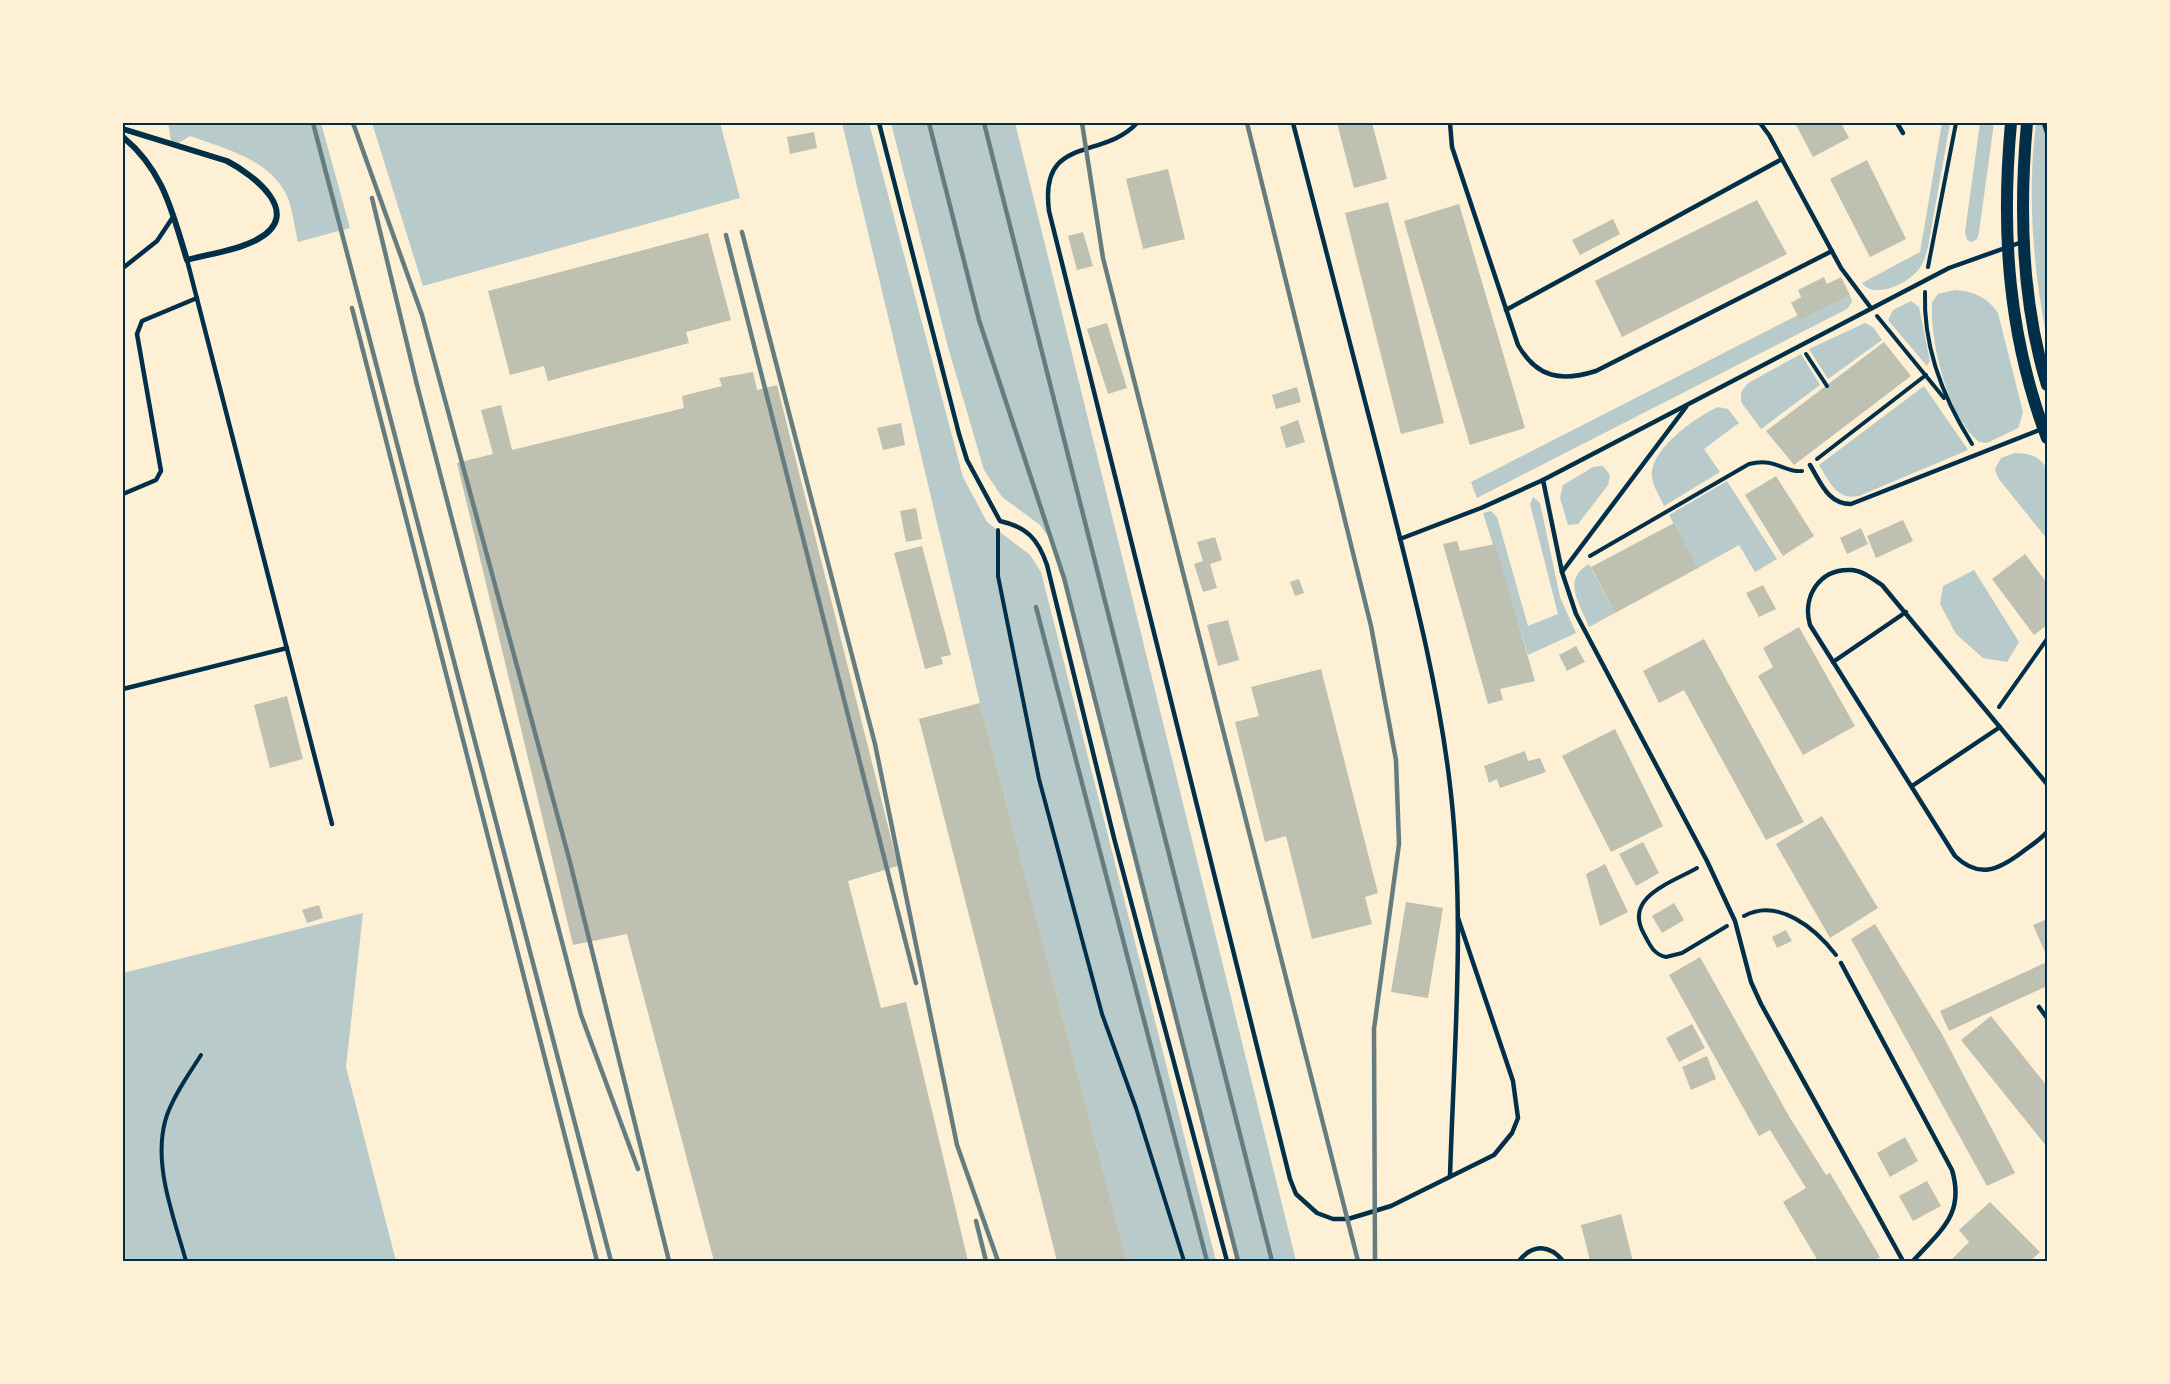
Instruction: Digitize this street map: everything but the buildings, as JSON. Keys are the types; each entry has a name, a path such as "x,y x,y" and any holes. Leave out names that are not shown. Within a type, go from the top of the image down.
{"main road":[{"path":"2011,123 2005,204 2010,290 2022,357 2046,431"},
{"path":"2027,123 2021,200 2022,242 2033,325 2047,385"}],"street":[{"path":"123,129 227,161 256,178 267,189 274,201 276,214 274,225 257,240 187,260 162,184 153,168 123,137"}],"lane":[{"path":"879,123 959,434 968,460 1000,521 1024,529 1035,539 1047,565 1114,838 1227,1261"},
{"path":"1137,123 1120,136 1080,149 1059,161 1048,186 1049,211 1290,1179 1296,1194 1317,1214 1333,1219 1348,1219 1374,1214 1499,1150 1512,1133 1518,1118 1513,1081 1458,918"},
{"path":"1293,123 1400,539 1434,686 1448,763 1457,862 1458,918 1450,1176"},
{"path":"1450,123 1452,147 1518,345 1527,360 1540,370 1558,376 1576,377 1596,371 1832,251"},
{"path":"1760,123 1832,251 1871,308"},
{"path":"1897,123 1903,133"},
{"path":"1506,310 1782,159"},
{"path":"123,268 158,241 173,217"},
{"path":"1400,539 1481,508 1543,480 1949,268 2022,242"},
{"path":"187,260 332,824"},
{"path":"123,494 156,480 161,471 137,334 142,321 196,298"},
{"path":"1562,572 1688,404"},
{"path":"1810,465 1829,497 1843,504 1851,504 2046,431"},
{"path":"1543,480 1562,572 1583,630 1707,861 1735,921 1751,982 1761,1004 1903,1261"},
{"path":"2047,784 1882,585 1867,575 1852,570 1835,572 1822,579 1812,589 1807,601 1810,625 1955,856 1971,867 1981,870 2002,867 2047,832"},
{"path":"1833,662 1906,612"},
{"path":"123,689 287,648"},
{"path":"1912,786 2000,727"},
{"path":"1841,963 1952,1170 1957,1186 1953,1214 1913,1261"},
{"path":"2039,1007 2047,1018"},
{"path":"1519,1261 1530,1251 1543,1247 1554,1250 1563,1261"}],"path":[{"path":"1948,404 1939,382 1928,330 1925,281 1956,123"},
{"path":"2044,123 2047,133"},
{"path":"1871,308 1948,404 1972,444"},
{"path":"1800,345 1827,386"},
{"path":"1562,572 1749,464 1771,462 1799,472 1926,375"},
{"path":"1000,521 997,548 998,576 1039,779 1102,1014 1136,1108 1184,1261"},
{"path":"1992,717 2047,639"},
{"path":"1707,861 1643,901 1637,916 1639,925 1652,949 1658,955 1666,957 1682,953 1735,921 1759,910 1783,913 1821,938 1841,963"},
{"path":"186,1261 166,1189 162,1141 166,1118 175,1098 201,1055"}],"shaded area":[{"path":"168,123 321,123 350,228 298,242 289,201 273,176 248,158 190,136 172,147"},
{"path":"372,123 720,123 740,198 423,286"},
{"path":"842,123 869,123 963,477 987,522 1030,555 1041,572 1216,1261 1127,1261 980,703"},
{"path":"891,123 1015,123 1296,1261 1238,1261 1064,578 1052,542 1040,525 1002,497 984,470 948,347"},
{"path":"1942,123 1950,123 1924,261 1914,274 1900,284 1883,290 1867,288 1862,283 1920,252"},
{"path":"1980,123 1994,123 1979,232 1977,239 1972,242 1967,240 1965,232"},
{"path":"2036,123 2047,123 2047,339 2038,286 2033,231 2032,177"},
{"path":"1955,290 1980,296 1998,313 2023,413 2018,428 1987,443 1979,442 1958,415 1938,357 1934,337 1932,302 1938,294"},
{"path":"1850,295 1852,302 1847,309 1477,498 1471,482 1798,315 1800,320"},
{"path":"1911,301 1919,307 1930,361 1927,366 1888,320 1893,310"},
{"path":"1865,323 1873,327 1882,340 1828,379 1809,349"},
{"path":"1801,354 1820,385 1761,429 1741,402 1741,392 1748,383"},
{"path":"1924,386 1968,450 1859,496 1851,497 1839,493 1819,465"},
{"path":"1718,407 1728,409 1739,423 1704,449 1720,472 1664,506 1652,480 1653,466 1658,455 1687,426"},
{"path":"2015,453 2034,456 2047,469 2047,539 1998,478 1995,469 2001,458"},
{"path":"1603,466 1610,475 1608,485 1578,524 1568,525 1560,498 1563,485 1593,467"},
{"path":"1727,481 1777,559 1755,572 1739,545 1698,568 1669,515"},
{"path":"1533,497 1540,503 1560,597 1576,633 1528,655 1483,513 1491,511 1497,517 1528,626 1558,614 1530,504"},
{"path":"1589,564 1615,613 1589,627 1574,585 1581,570"},
{"path":"1974,570 2019,642 2007,662 1983,658 1956,634 1940,604 1943,586"},
{"path":"363,913 346,1067 396,1261 123,1261 123,973"}],"railway":[{"path":"313,123 611,1261"},
{"path":"353,123 422,315 570,862 669,1261"},
{"path":"929,123 979,320 1064,578 1238,1261"},
{"path":"984,123 1272,1261"},
{"path":"1082,123 1103,258 1358,1261"},
{"path":"1247,123 1371,626 1396,760 1399,844 1374,1029 1375,1261"},
{"path":"372,198 417,385 581,1015 638,1169"},
{"path":"742,232 875,744 957,1145 998,1261"},
{"path":"726,235 916,983"},
{"path":"352,308 597,1261"},
{"path":"1036,607 1207,1261"},
{"path":"976,1221 986,1261"}]}
